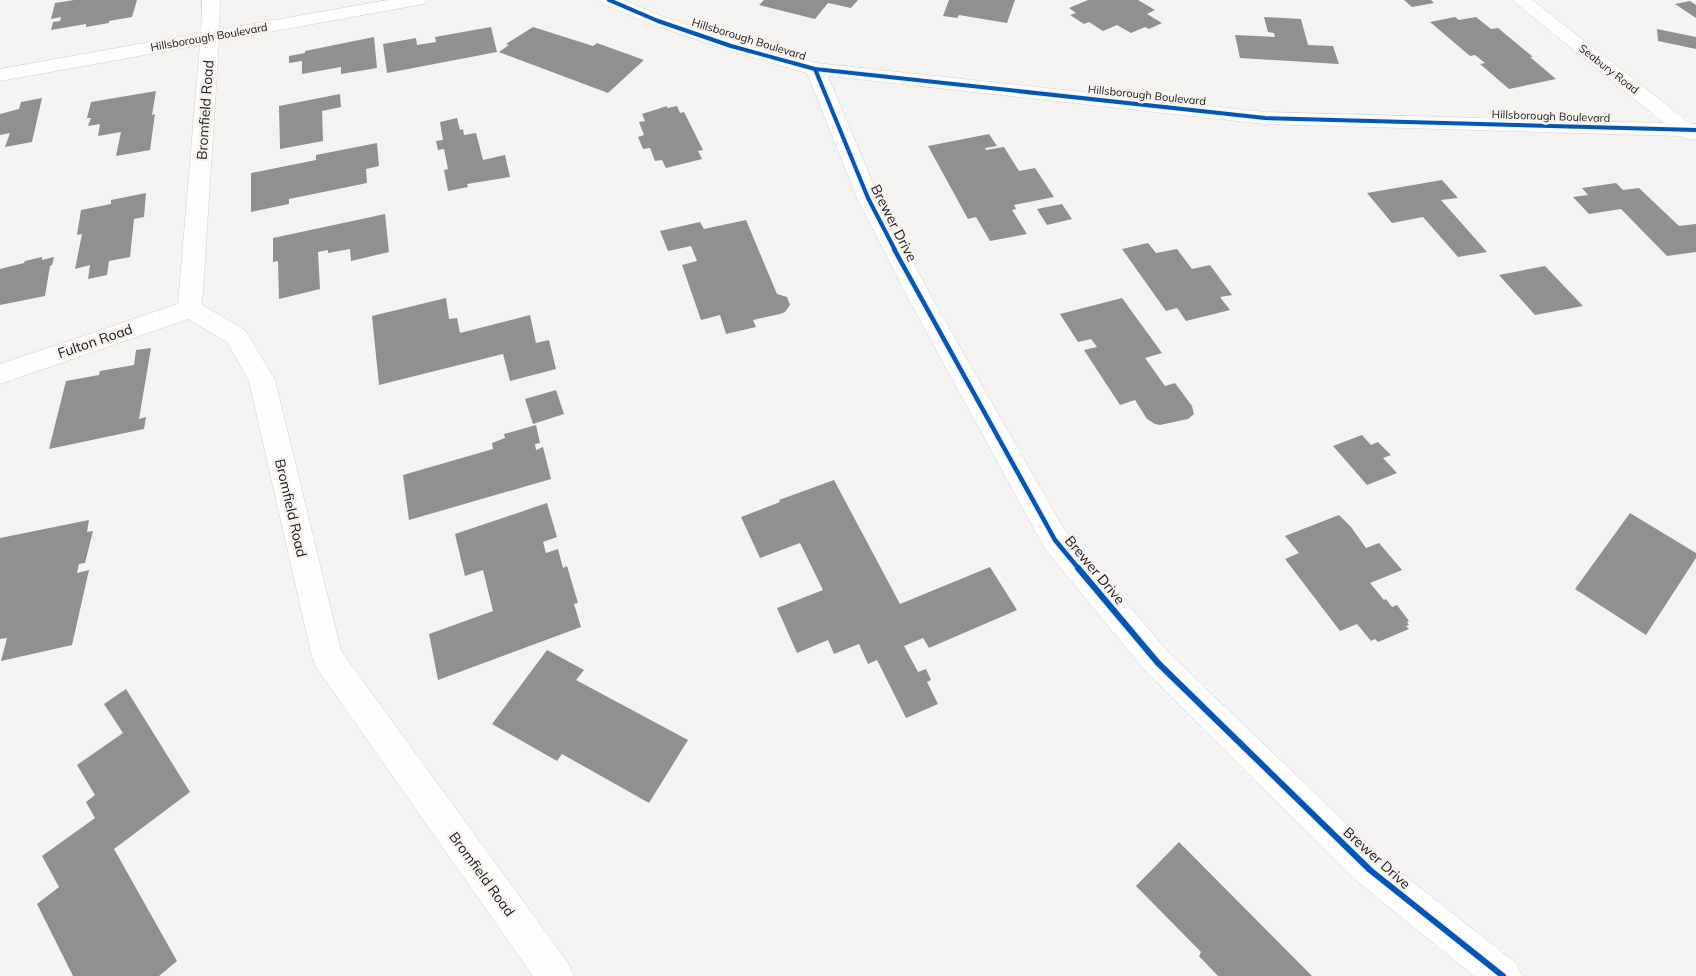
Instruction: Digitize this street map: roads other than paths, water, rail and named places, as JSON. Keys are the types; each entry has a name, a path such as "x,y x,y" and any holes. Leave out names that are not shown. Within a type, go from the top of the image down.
{"street":[{"name":"Bromfield Road","path":"211,0 190,308 236,336 262,380 327,657 555,976"},
{"name":"Hillsborough Boulevard","path":"0,75 418,0"},
{"name":"Hillsborough Boulevard","path":"609,0 658,21 704,37 814,69 1265,118 1693,133"},
{"name":"Seabury Road","path":"1521,0 1693,133"},
{"name":"Brewer Drive","path":"814,69 868,198 920,298 1055,540 1158,663 1363,863 1503,976"},
{"name":"Fulton Road","path":"0,374 190,308"}]}
